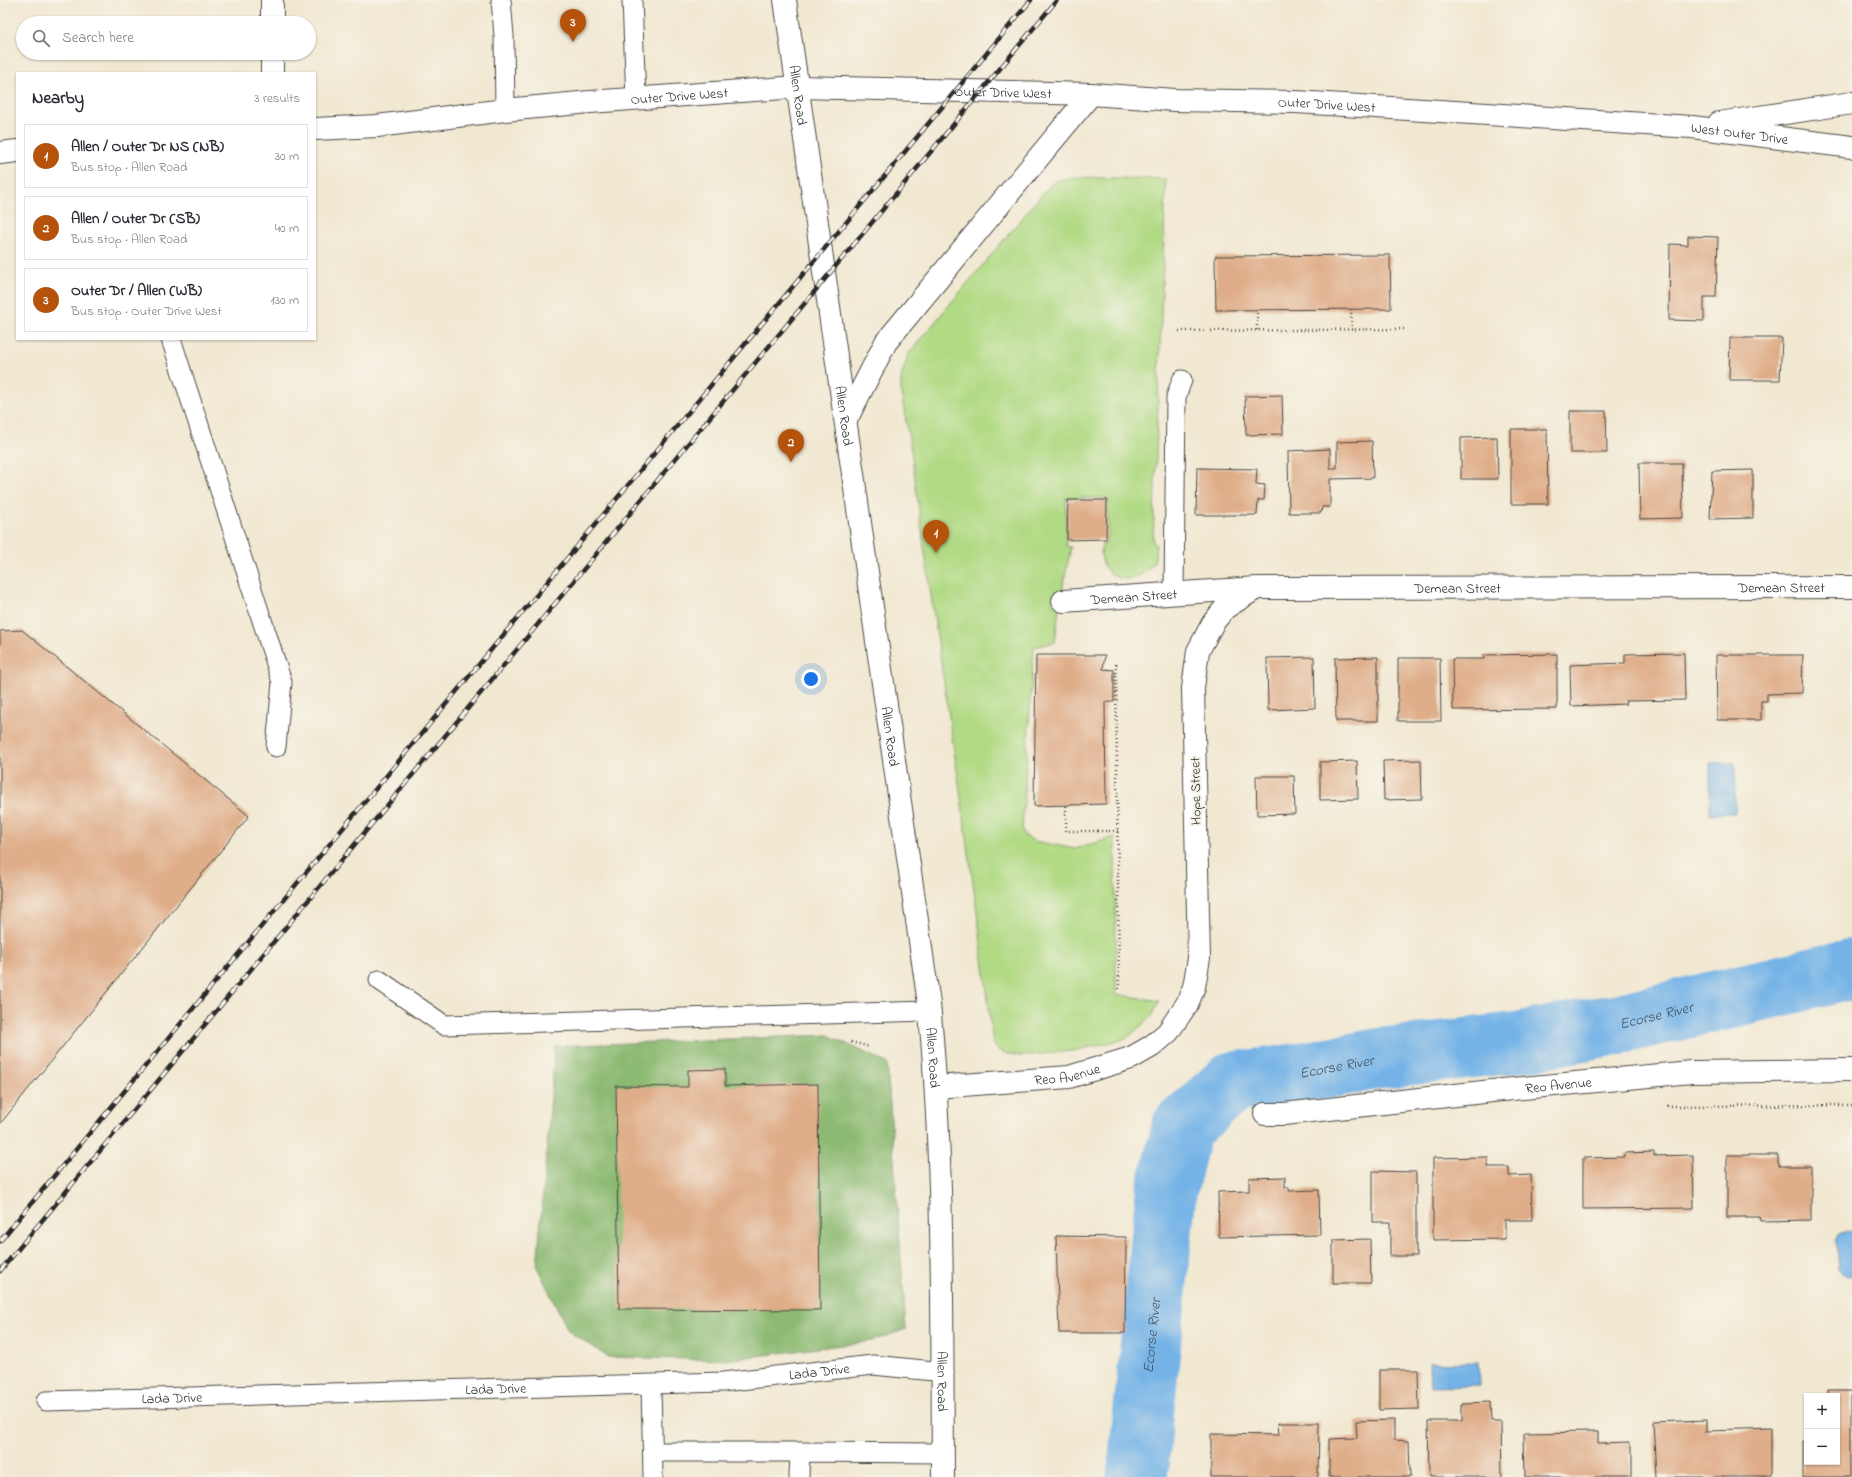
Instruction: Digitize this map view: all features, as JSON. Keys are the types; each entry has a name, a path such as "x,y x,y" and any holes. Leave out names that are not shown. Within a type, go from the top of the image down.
{"main road":[{"path":"272,0 272,16"},
{"name":"Allen Road","path":"785,0 929,1011 936,1087 944,1372 943,1477"},
{"path":"272,60 272,72"},
{"name":"Outer Drive West","path":"316,129 377,126 505,110 636,98 798,87 1091,94 1175,100 1296,102 1692,127"},
{"path":"846,420 886,342 1091,94"},
{"name":"West Outer Drive","path":"1692,127 1852,103"},
{"name":"West Outer Drive","path":"1692,127 1852,147"},
{"path":"0,152 16,151"},
{"name":"Demean Street","path":"1063,602 1257,588 1852,587"},
{"name":"Hope Street","path":"1179,1016 1187,1004 1194,987 1199,958 1193,688 1198,651 1213,623 1225,608 1257,588"},
{"name":"Reo Avenue","path":"936,1087 1069,1077 1131,1058 1152,1046 1168,1032 1179,1016"},
{"name":"Reo Avenue","path":"1265,1114 1284,1114 1492,1091 1691,1072 1852,1070"}],"lane":[{"path":"501,0 504,36 505,110"},
{"path":"632,0 636,98"},
{"path":"171,340 282,682 276,747"},
{"path":"1174,594 1176,397 1182,380"},
{"path":"379,980 444,1025 929,1011"},
{"name":"Lada Drive","path":"46,1401 723,1382 873,1365 944,1372"},
{"path":"651,1385 654,1477"},
{"path":"653,1452 943,1453"},
{"path":"799,1477 800,1452"}],"path":[{"path":"1257,309 1257,330"},
{"path":"1352,309 1352,330"},
{"path":"1179,331 1406,329"},
{"path":"1116,664 1119,991"},
{"path":"1066,806 1066,831 1118,831"}],"green space":[{"path":"1071,177 1166,179 1153,543 1156,545 1154,561 1145,572 1136,577 1127,579 1118,578 1104,567 1101,557 1102,545 1105,544 1108,535 1108,498 1066,498 1066,546 1071,547 1060,601 1055,642 1034,647 1022,829 1025,836 1034,841 1075,849 1115,837 1116,994 1159,1001 1153,1015 1126,1039 1073,1051 1020,1056 1007,1054 998,1050 993,1045 975,895 931,598 911,449 901,393 901,377 909,353 1048,187 1054,182"},
{"path":"828,1035 887,1063 906,1329 872,1341 726,1360 608,1357 569,1332 537,1267 555,1046"}],"water":[{"path":"1710,763 1735,763 1735,813 1710,814"},
{"path":"1847,1230 1852,1231 1852,1275 1846,1276 1838,1270 1836,1239 1839,1233"},
{"path":"1479,1362 1480,1386 1430,1387 1429,1363"}],"building":[{"path":"1688,236 1718,237 1716,297 1704,297 1704,321 1669,320 1670,244 1688,245"},
{"path":"1390,255 1391,309 1216,310 1215,256"},
{"path":"1730,338 1782,338 1780,380 1729,380"},
{"path":"1282,395 1283,434 1246,435 1245,396"},
{"path":"1570,411 1606,411 1607,453 1570,453"},
{"path":"1511,429 1547,429 1548,504 1511,504"},
{"path":"1497,437 1498,479 1461,479 1461,438"},
{"path":"1372,441 1373,478 1330,479 1330,507 1322,507 1321,513 1289,513 1288,451 1330,449 1330,468 1337,468 1337,442"},
{"path":"1639,463 1682,463 1683,518 1640,519"},
{"path":"1197,468 1257,469 1256,484 1265,485 1264,500 1258,500 1257,515 1196,515"},
{"path":"1753,470 1753,518 1710,519 1712,471"},
{"path":"1068,500 1107,500 1106,539 1067,540"},
{"path":"22,630 249,816 0,1124 0,631"},
{"path":"1684,653 1685,700 1625,701 1626,704 1571,706 1570,665 1625,663 1625,654"},
{"path":"1557,654 1557,709 1453,710 1452,659 1484,659 1484,655"},
{"path":"1036,655 1105,655 1103,669 1114,670 1114,702 1105,702 1106,804 1034,806"},
{"path":"1716,655 1803,655 1802,693 1767,694 1767,701 1761,701 1761,720 1717,720"},
{"path":"1314,657 1315,708 1268,710 1267,658"},
{"path":"1378,657 1378,721 1336,721 1335,658"},
{"path":"1398,658 1440,658 1441,721 1398,721"},
{"path":"1421,760 1422,799 1384,800 1383,761"},
{"path":"1357,761 1358,799 1320,800 1320,762"},
{"path":"1256,776 1294,776 1295,814 1257,815"},
{"path":"725,1069 725,1086 818,1084 820,1310 619,1309 616,1086 688,1087 688,1070"},
{"path":"1654,1152 1654,1156 1693,1155 1694,1208 1583,1209 1583,1158 1625,1157 1625,1153"},
{"path":"1727,1155 1778,1155 1778,1166 1811,1166 1811,1220 1760,1221 1759,1217 1727,1217"},
{"path":"1488,1157 1488,1167 1509,1167 1509,1176 1531,1175 1532,1220 1505,1220 1505,1239 1433,1240 1433,1158"},
{"path":"1373,1171 1416,1172 1416,1256 1390,1256 1390,1222 1373,1222"},
{"path":"1285,1177 1285,1187 1289,1187 1289,1191 1319,1190 1320,1235 1219,1237 1218,1192 1249,1191 1249,1178"},
{"path":"1056,1236 1126,1237 1125,1333 1059,1333"},
{"path":"1370,1239 1371,1283 1333,1283 1333,1240"},
{"path":"1379,1370 1418,1370 1419,1409 1379,1410"},
{"path":"1827,1389 1852,1389 1852,1477 1803,1477 1803,1441 1804,1465 1840,1465 1840,1393 1827,1393"},
{"path":"1490,1402 1491,1421 1501,1421 1502,1477 1429,1477 1428,1421 1462,1421 1462,1403"},
{"path":"1394,1420 1394,1440 1409,1441 1410,1477 1329,1477 1329,1439 1357,1438 1356,1421"},
{"path":"1707,1420 1707,1431 1772,1429 1772,1473 1770,1477 1656,1477 1653,1422"},
{"path":"1278,1423 1319,1423 1318,1477 1211,1477 1211,1434 1279,1435"},
{"path":"1598,1432 1598,1443 1629,1442 1629,1477 1525,1477 1524,1433"}],"waterway":[{"name":"Ecorse River","path":"1137,1477 1166,1193 1182,1127 1233,1082 1283,1076 1383,1058 1520,1042 1623,1023 1852,969"}],"railway":[{"path":"0,1241 1031,0"},
{"path":"0,1271 1057,0"}],"place":[{"name":"Outer Dr / Allen (WB)","path":"573,42"},
{"name":"Allen / Outer Dr (SB)","path":"791,462"},
{"name":"Allen / Outer Dr NS (NB)","path":"936,553"}]}
